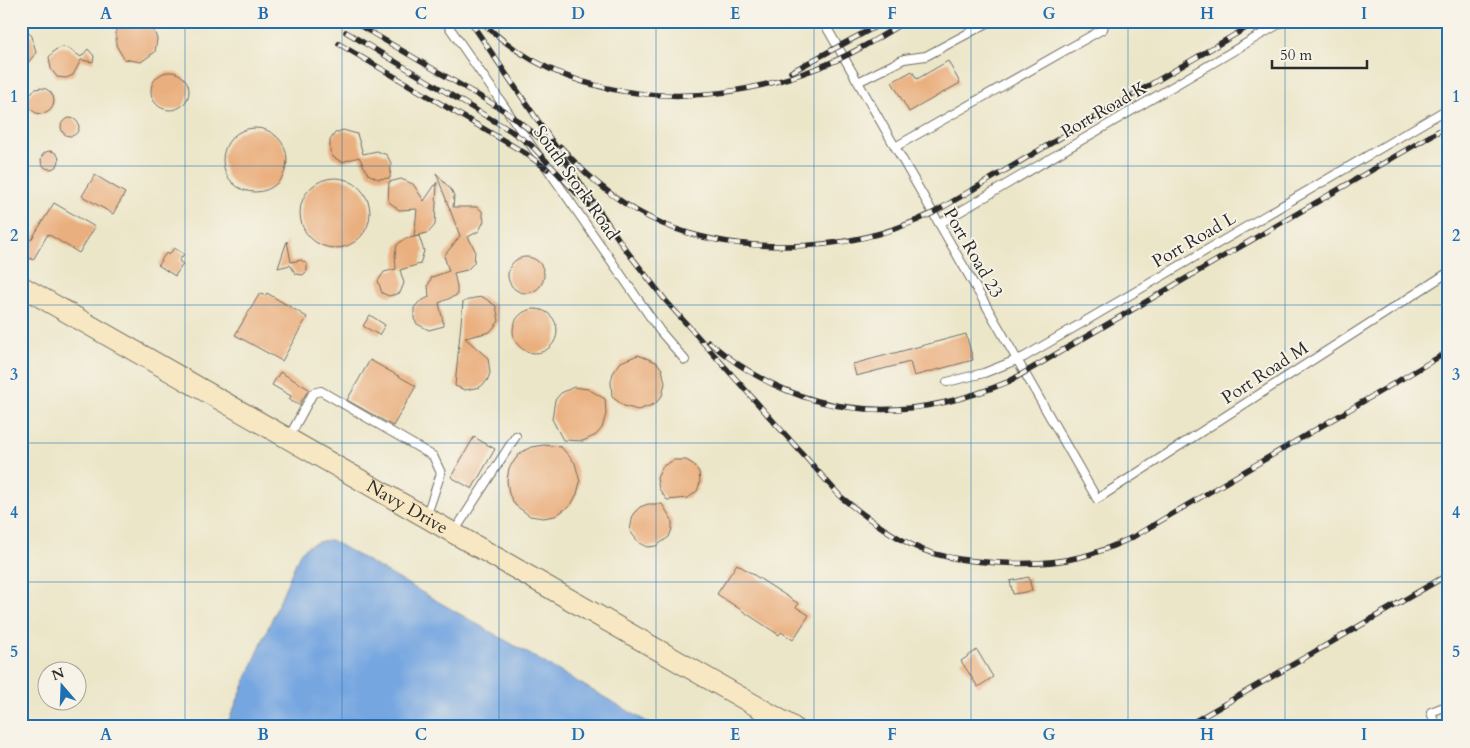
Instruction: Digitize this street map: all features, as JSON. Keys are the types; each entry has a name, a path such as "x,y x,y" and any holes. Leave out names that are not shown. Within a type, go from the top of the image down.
{"street":[{"name":"Navy Drive","path":"21,286 793,727"}],"lane":[{"name":"South Stork Road","path":"445,21 660,331 685,360"},
{"name":"Port Road 23","path":"823,21 1097,499"},
{"path":"858,82 904,59 926,56 991,21"},
{"path":"895,147 1103,29 1105,21"},
{"name":"Port Road K","path":"939,224 1284,21"},
{"name":"Port Road L","path":"947,382 984,373 1017,360 1449,108"},
{"name":"Port Road M","path":"1097,499 1449,272"},
{"path":"288,438 313,393 321,391 433,456 441,473 426,518"},
{"path":"453,534 516,436"},
{"path":"1436,727 1431,712 1449,705"}],"water":[{"path":"331,540 656,727 226,727 300,553 314,543"}],"building":[{"path":"134,21 148,25 154,31 157,39 155,52 141,62 124,59 116,45 116,30"},
{"path":"21,26 32,36 36,53 21,71"},
{"path":"62,47 68,48 81,57 88,49 94,56 93,62 81,60 73,75 66,78 57,77 51,69 49,57 55,50"},
{"path":"948,61 960,83 909,112 892,82 912,71 917,79"},
{"path":"170,72 183,78 189,91 183,104 170,110 157,104 151,91 157,78"},
{"path":"41,88 50,92 54,101 50,110 41,114 32,110 28,101 32,92"},
{"path":"70,118 78,123 79,127 74,135 70,136 62,131 61,127 66,119"},
{"path":"255,128 273,134 281,142 287,160 281,178 273,186 255,192 237,186 229,178 223,160 229,142 237,134"},
{"path":"343,130 357,134 363,154 377,151 387,155 391,163 390,178 378,179 368,174 359,157 342,162 333,157 330,151 330,140 335,133"},
{"path":"46,151 54,151 59,156 57,167 46,169 41,164 41,156"},
{"path":"436,173 452,191 454,196 453,207 477,207 482,211 484,221 479,231 468,237 475,250 474,263 467,270 454,273 457,295 439,303 444,326 429,330 417,324 414,319 414,308 419,302 429,297 428,285 432,277 449,271 444,256 460,236"},
{"path":"95,175 125,193 113,214 82,196"},
{"path":"328,178 342,178 355,184 364,193 370,206 368,226 360,238 342,248 328,248 315,242 306,233 300,220 300,206 306,193 315,184"},
{"path":"401,179 413,184 424,201 437,182 435,225 429,232 414,237 417,209 399,210 388,201 389,182"},
{"path":"54,203 95,227 79,253 48,234 33,260 21,253 21,246 26,237 31,240"},
{"path":"419,236 424,251 420,264 400,270 404,283 400,293 389,296 382,293 378,281 384,272 396,269 395,255 397,245 404,239"},
{"path":"287,241 291,262 301,260 307,264 307,271 303,275 296,274 290,265 278,268"},
{"path":"174,248 184,254 179,261 183,264 175,276 158,265 166,253 169,255"},
{"path":"526,257 539,262 544,275 539,288 526,293 513,288 508,275 513,262"},
{"path":"260,293 265,296 267,293 307,317 282,361 235,335"},
{"path":"483,297 496,306 499,321 490,332 465,338 488,358 490,373 487,381 480,387 465,390 455,386 463,302"},
{"path":"539,309 551,315 556,322 556,340 551,347 544,352 531,353 523,350 516,343 513,327 516,319 523,312"},
{"path":"370,315 385,325 379,335 363,326"},
{"path":"966,334 973,360 914,376 910,362 856,376 853,364"},
{"path":"638,355 656,362 662,369 665,383 662,396 655,404 638,410 624,406 612,397 611,382 613,373 621,362"},
{"path":"370,360 416,386 393,426 347,400"},
{"path":"280,372 309,389 299,405 289,400 291,396 272,385"},
{"path":"574,387 588,389 605,399 606,414 602,428 596,435 583,441 563,440 552,419 555,400 561,393"},
{"path":"474,437 495,449 472,489 451,477"},
{"path":"544,445 561,447 575,463 580,482 577,494 571,505 555,516 543,518 530,516 515,505 509,494 507,481 509,468 520,453 531,447"},
{"path":"674,460 686,460 693,464 699,472 700,483 697,491 688,498 667,500 659,489 657,478 663,466"},
{"path":"648,504 662,504 672,520 672,529 669,537 656,546 647,547 639,543 630,531 633,514 640,507"},
{"path":"737,564 799,604 796,607 809,615 793,640 781,632 779,635 717,594"},
{"path":"1029,577 1032,591 1013,594 1010,581"},
{"path":"977,650 993,677 978,687 961,661"}],"railway":[{"path":"352,21 508,113 546,143"},
{"path":"470,21 626,250 666,301 841,497 885,530 914,546 930,552 972,561 1042,563 1087,555 1107,548 1133,537 1449,351"},
{"path":"481,21 516,50 555,71 597,85 640,93 684,95 728,91 772,83 815,69 851,53 906,21"},
{"path":"791,72 886,21"},
{"path":"561,147 585,172 610,193 635,210 690,234 720,241 752,245 806,246 843,242 880,234 933,213 1258,21"},
{"path":"346,32 511,131 531,145 588,205"},
{"path":"339,44 525,153 547,169"},
{"path":"709,342 744,368 780,387 816,401 854,408 892,409 930,405 970,396 1010,381 1449,125"},
{"path":"1185,727 1449,574"}]}
